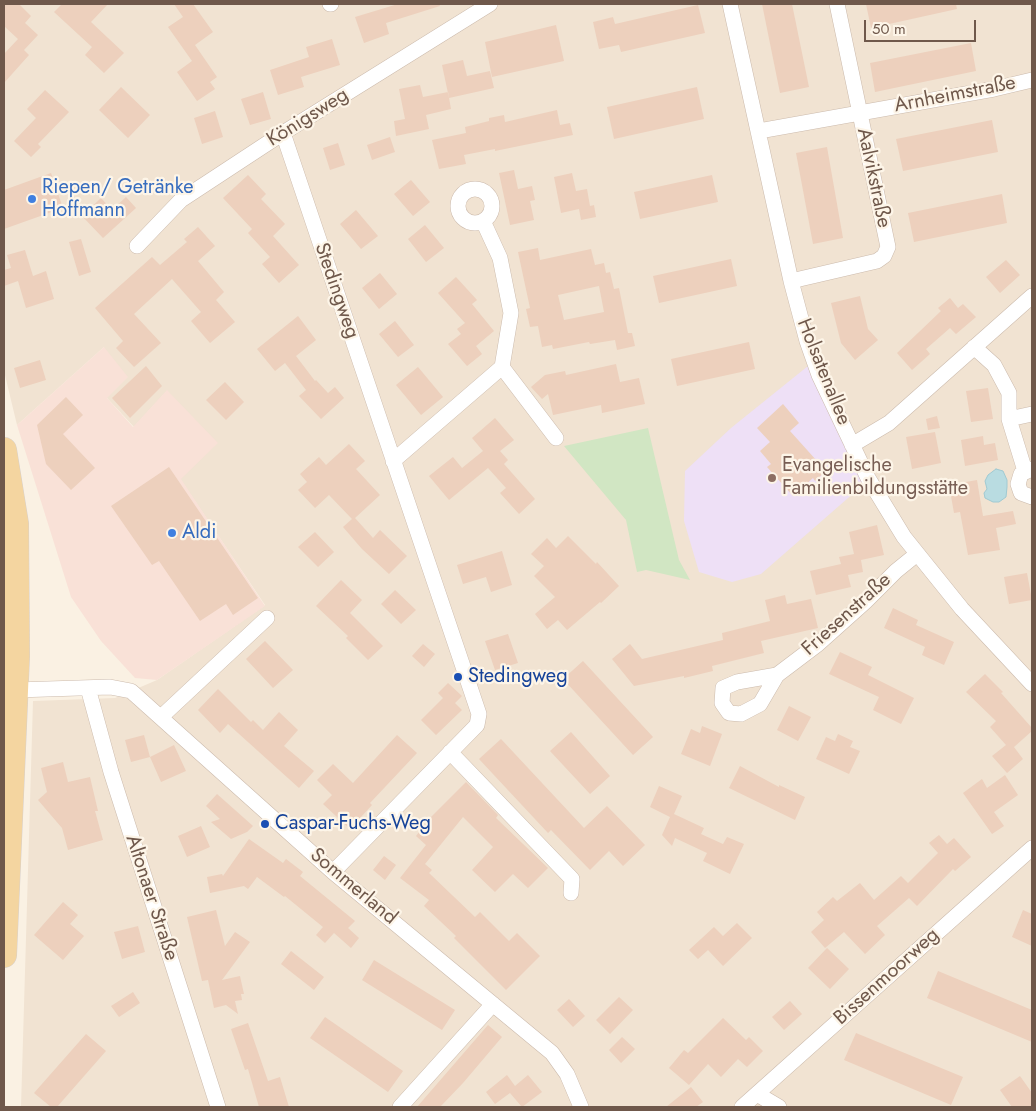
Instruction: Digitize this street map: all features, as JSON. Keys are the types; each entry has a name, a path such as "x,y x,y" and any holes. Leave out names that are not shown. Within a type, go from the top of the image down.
{"main road":[{"path":"4,450 17,656 4,955"}],"street":[{"name":"Königsweg","path":"137,246 181,200 283,133 490,4"},
{"name":"Holsatenallee","path":"730,4 791,281 807,341 819,375 881,501 917,554 974,624 1032,684"},
{"name":"Aalvikstraße","path":"791,281 877,262 884,256 888,247 837,4"},
{"name":"Arnheimstraße","path":"759,131 994,89 1032,80"},
{"name":"Stedingweg","path":"283,133 479,714 477,725 333,872"},
{"path":"393,461 502,366 511,313 500,258 483,221"},
{"path":"852,445 889,423 1032,296"},
{"path":"974,347 994,365 1009,393 1009,419 1029,470 1019,479 1019,488 1024,495 1032,497"},
{"path":"502,366 556,438"},
{"path":"1009,419 1032,414"},
{"name":"Friesenstraße","path":"777,674 818,644 896,571 917,554"},
{"path":"161,717 267,618"},
{"name":"Altonaer Straße","path":"88,688 114,781 218,1107"},
{"name":"Sommerland","path":"16,690 110,688 131,691 333,872 552,1053 567,1074 581,1107"},
{"path":"450,752 572,879 571,892"},
{"name":"Bissenmoorweg","path":"742,1107 1032,848"},
{"path":"400,1107 493,1004"},
{"path":"757,1094 779,1107"}],"shaded area":[{"path":"4,4 1032,4 1032,1107 21,1107 33,701 115,698 157,680 265,605 180,479 167,391 134,427 107,398 104,347 17,425 4,371"},
{"path":"104,347 128,377 107,398 133,427 167,390 218,443 181,479 265,606 157,680 135,678 101,641 71,597 17,425"},
{"name":"Evangelische Familienbildungsstätte","path":"808,366 863,485 761,574 732,582 699,572 684,521 685,471 731,428"}],"green space":[{"path":"648,428 679,560 690,580 646,570 637,572 626,520 564,446"}],"water":[{"path":"996,469 1003,471 1007,480 1007,487 1006,497 999,502 993,502 985,498 984,493 987,489 985,481 988,475"}],"building":[{"path":"4,4 19,4 31,16 25,23 38,35 24,50 29,55 4,83 4,54 18,39 4,26"},
{"path":"62,4 108,4 91,22 124,53 104,73 85,55 92,47 54,12"},
{"path":"174,4 193,4 213,32 195,45 217,77 210,82 215,89 197,101 177,72 192,61 168,27 183,17"},
{"path":"398,4 439,4 440,6 386,23 389,34 364,43 355,17"},
{"path":"762,4 792,4 809,87 780,93"},
{"path":"866,4 956,4 957,9 871,28"},
{"path":"698,5 705,33 621,52 619,45 599,49 593,22 613,17 615,24"},
{"path":"556,25 564,61 492,77 485,42"},
{"path":"332,39 340,65 301,77 304,87 278,95 270,70 309,57 306,47"},
{"path":"971,43 976,71 875,92 870,63"},
{"path":"463,60 467,76 490,71 494,88 449,98 442,65"},
{"path":"420,85 423,97 448,92 451,109 426,115 429,129 396,136 394,121 405,119 399,89"},
{"path":"121,87 150,115 128,138 99,110"},
{"path":"697,87 704,119 614,139 607,107"},
{"path":"45,90 69,112 38,144 41,147 31,157 14,141 36,118 27,109"},
{"path":"263,92 271,119 250,125 241,99"},
{"path":"557,110 560,125 570,123 573,135 495,151 495,149 464,155 466,164 439,169 432,140 466,133 465,127 489,121 489,118 504,115 505,122"},
{"path":"215,111 223,137 202,144 194,118"},
{"path":"992,120 998,152 903,171 896,139"},
{"path":"390,137 395,152 372,160 367,145"},
{"path":"338,143 345,165 330,170 323,148"},
{"path":"827,147 843,238 813,244 796,153"},
{"path":"514,170 518,189 532,186 535,200 530,201 534,220 510,225 499,173"},
{"name":"Riepen/ Getränke Hoffmann","path":"51,173 63,208 4,229 4,190"},
{"path":"572,173 576,191 587,189 590,206 594,205 596,217 581,220 579,209 561,213 554,177"},
{"path":"248,175 266,194 261,199 285,224 273,236 299,265 279,283 262,264 270,257 248,233 252,229 223,198"},
{"path":"712,175 718,202 640,219 634,192"},
{"path":"411,180 430,202 413,216 394,194"},
{"path":"1002,194 1007,223 914,242 908,213"},
{"path":"126,197 136,208 103,238 82,216 101,198 112,210"},
{"path":"356,210 378,236 361,249 340,224"},
{"path":"425,225 444,248 426,262 408,239"},
{"path":"198,227 215,246 198,261 224,292 216,300 235,322 210,343 191,321 201,312 172,279 134,314 161,343 134,367 116,348 123,341 95,308 152,257 160,265 187,242 184,239"},
{"path":"81,239 91,272 79,276 69,242"},
{"path":"538,248 540,260 591,249 595,265 604,263 606,273 610,272 614,289 619,288 628,333 632,333 635,346 617,350 615,340 590,344 589,342 553,349 552,345 542,347 538,326 530,327 526,309 530,308 518,252","holes":["599,286 604,312 564,320 558,295"]},
{"path":"25,250 33,276 46,271 54,299 26,308 18,281 4,286 4,270 11,268 7,255"},
{"path":"731,259 737,286 659,303 653,276"},
{"path":"1006,260 1020,275 1000,293 986,277"},
{"path":"380,273 397,294 379,309 362,288"},
{"path":"456,277 477,300 472,304 494,331 476,346 482,354 467,366 448,344 461,334 457,329 465,323 438,293"},
{"path":"860,296 868,329 878,340 855,360 841,343 831,303"},
{"path":"950,298 958,308 963,304 976,317 956,334 950,328 926,349 930,354 912,370 897,353 941,311 938,308"},
{"path":"298,316 316,340 296,356 315,381 328,393 335,387 344,398 321,419 299,396 306,390 285,363 275,371 257,349"},
{"path":"395,321 414,345 398,357 379,334"},
{"path":"749,342 755,369 677,386 671,359"},
{"path":"40,360 46,380 20,388 14,368"},
{"path":"616,364 620,382 639,378 645,404 602,413 601,405 553,415 548,394 542,399 531,387 545,375 565,371 566,375"},
{"path":"146,366 162,386 130,418 112,398"},
{"path":"418,367 443,397 421,415 396,385"},
{"path":"225,382 244,402 226,420 206,400"},
{"path":"988,388 993,419 971,422 966,391"},
{"path":"66,397 83,415 63,434 95,468 71,490 46,464 37,425"},
{"path":"783,404 799,423 790,431 826,471 815,481 813,478 793,496 767,467 771,464 760,451 770,442 757,428"},
{"path":"937,416 940,428 928,430 926,419"},
{"path":"495,418 514,440 500,451 508,460 504,464 535,499 519,514 500,493 506,488 488,468 449,500 429,476 453,457 462,468 483,451 472,438"},
{"path":"935,432 941,463 912,469 906,437"},
{"path":"983,436 984,445 995,443 998,460 965,466 961,440"},
{"path":"349,444 365,461 356,469 380,495 355,518 373,538 380,530 407,556 389,574 362,549 343,527 352,519 329,495 315,508 298,490 307,482 300,474 319,457 326,465"},
{"name":"Aldi","path":"169,467 258,598 233,615 226,604 200,621 159,561 152,565 111,506"},
{"path":"977,480 983,516 1013,511 1016,524 996,528 1000,550 968,555 960,512 954,513 949,485"},
{"path":"877,525 884,555 861,560 863,572 848,575 851,587 816,595 810,571 841,564 839,557 854,554 849,532"},
{"path":"315,532 334,552 318,567 298,547"},
{"path":"568,536 596,564 597,562 619,586 567,630 558,620 547,629 535,614 555,597 534,576 544,566 531,554 547,538 556,548"},
{"path":"502,551 512,585 491,592 486,577 463,584 457,565"},
{"path":"1027,573 1032,600 1009,604 1004,577"},
{"path":"341,580 362,600 350,613 383,646 368,660 346,638 348,636 316,606"},
{"path":"395,590 416,610 401,624 381,604"},
{"path":"785,595 787,604 811,599 818,628 761,641 764,653 712,666 713,671 634,686 612,659 630,644 642,659 723,640 722,633 770,621 765,600"},
{"path":"893,608 918,620 916,625 954,642 944,665 922,655 925,647 884,628"},
{"path":"508,634 518,663 495,670 485,641"},
{"path":"265,641 293,670 273,688 246,659"},
{"path":"423,644 435,654 424,667 412,656"},
{"path":"840,652 872,667 868,675 914,698 901,724 873,710 879,697 829,674"},
{"path":"583,661 653,737 633,755 563,679"},
{"path":"985,674 1003,692 1001,693 1032,728 1032,731 1014,747 1023,759 1007,773 992,756 1006,745 990,727 996,721 966,692"},
{"path":"448,683 462,696 455,703 462,710 436,735 421,720 443,698 438,693"},
{"path":"218,689 251,722 253,720 263,730 279,712 298,730 284,746 314,771 299,788 228,724 220,733 198,710"},
{"path":"789,706 811,717 798,741 777,730"},
{"path":"702,726 722,734 710,766 681,754 691,729 700,733"},
{"path":"571,732 610,776 590,794 550,751"},
{"path":"838,734 853,741 850,747 860,751 849,774 816,759 826,737 835,741"},
{"path":"144,735 150,757 131,762 125,740"},
{"path":"397,735 417,753 370,803 372,805 350,829 323,804 332,795 317,780 333,764 353,783"},
{"path":"501,739 584,828 607,806 645,845 623,866 609,851 590,870 551,830 548,833 479,759"},
{"path":"174,745 186,771 161,782 150,757"},
{"path":"63,762 68,782 90,777 98,811 95,811 103,840 68,850 62,828 38,800 47,792 41,768"},
{"path":"740,766 779,787 779,785 805,797 795,820 729,788"},
{"path":"1005,775 1018,795 994,812 1004,826 992,834 963,793 982,779 987,788"},
{"path":"466,782 498,815 496,818 548,868 528,888 513,874 495,892 472,870 493,847 463,817 425,864 432,870 429,873 475,917 480,912 509,941 517,933 540,956 506,990 454,938 456,936 424,906 429,900 400,878 426,845 416,836 431,817"},
{"path":"659,786 682,796 674,814 704,828 701,834 723,844 727,837 744,844 730,874 703,861 707,853 675,838 672,846 662,835 670,817 650,807"},
{"path":"217,794 253,826 247,832 231,839 211,822 220,819 206,806"},
{"path":"201,826 210,847 187,857 178,836"},
{"path":"939,835 947,844 954,838 971,857 955,871 953,869 917,906 909,898 877,926 885,935 865,954 844,932 825,948 811,932 824,920 817,912 833,897 837,901 860,883 874,900 901,876 908,883 938,853 929,843"},
{"path":"249,839 283,863 286,859 303,872 300,876 355,921 348,928 359,938 351,948 334,933 325,943 316,935 323,927 285,896 257,877 248,889 244,886 210,893 207,877 222,874 223,876"},
{"path":"384,856 396,865 385,880 373,870"},
{"path":"63,902 78,915 70,924 84,936 63,960 34,935"},
{"path":"216,910 225,946 235,932 250,942 222,980 240,976 244,994 241,994 242,1000 235,1001 238,1014 226,1005 214,1008 208,980 202,981 187,917"},
{"path":"1023,910 1032,914 1032,946 1012,937"},
{"path":"737,923 752,938 723,966 708,950 698,959 689,950 714,927 723,936"},
{"path":"138,926 145,952 122,959 114,932"},
{"path":"827,948 849,969 830,989 808,968"},
{"path":"291,951 324,977 314,990 281,964"},
{"path":"374,960 455,1010 442,1030 362,980"},
{"path":"938,971 1032,1010 1032,1042 927,998"},
{"path":"133,992 140,1003 119,1017 111,1006"},
{"path":"619,997 633,1010 610,1034 596,1020"},
{"path":"569,999 585,1016 573,1027 557,1010"},
{"path":"790,1001 802,1014 784,1030 772,1017"},
{"path":"325,1017 403,1071 388,1092 310,1038"},
{"path":"723,1018 746,1040 749,1037 763,1051 747,1067 738,1059 721,1077 708,1064 689,1085 669,1068 684,1050 688,1053"},
{"path":"248,1023 268,1081 280,1077 289,1107 259,1107 248,1069 245,1070 231,1029"},
{"path":"488,1025 502,1037 463,1083 440,1107 417,1107"},
{"path":"856,1033 963,1077 951,1105 844,1060"},
{"path":"86,1034 106,1051 57,1107 51,1107 34,1093"},
{"path":"622,1037 635,1049 621,1063 609,1050"},
{"path":"507,1075 515,1086 528,1075 542,1092 522,1107 510,1093 495,1104 486,1092"},
{"path":"1020,1076 1032,1093 1032,1107 1012,1107 1000,1090"},
{"path":"691,1087 703,1102 696,1107 666,1107"}],"place":[{"name":"Riepen/ Getränke Hoffmann","path":"32,199"},
{"name":"Evangelische Familienbildungsstätte","path":"772,478"},
{"name":"Aldi","path":"172,533"},
{"name":"Stedingweg","path":"458,677"},
{"name":"Caspar-Fuchs-Weg","path":"265,824"}]}
